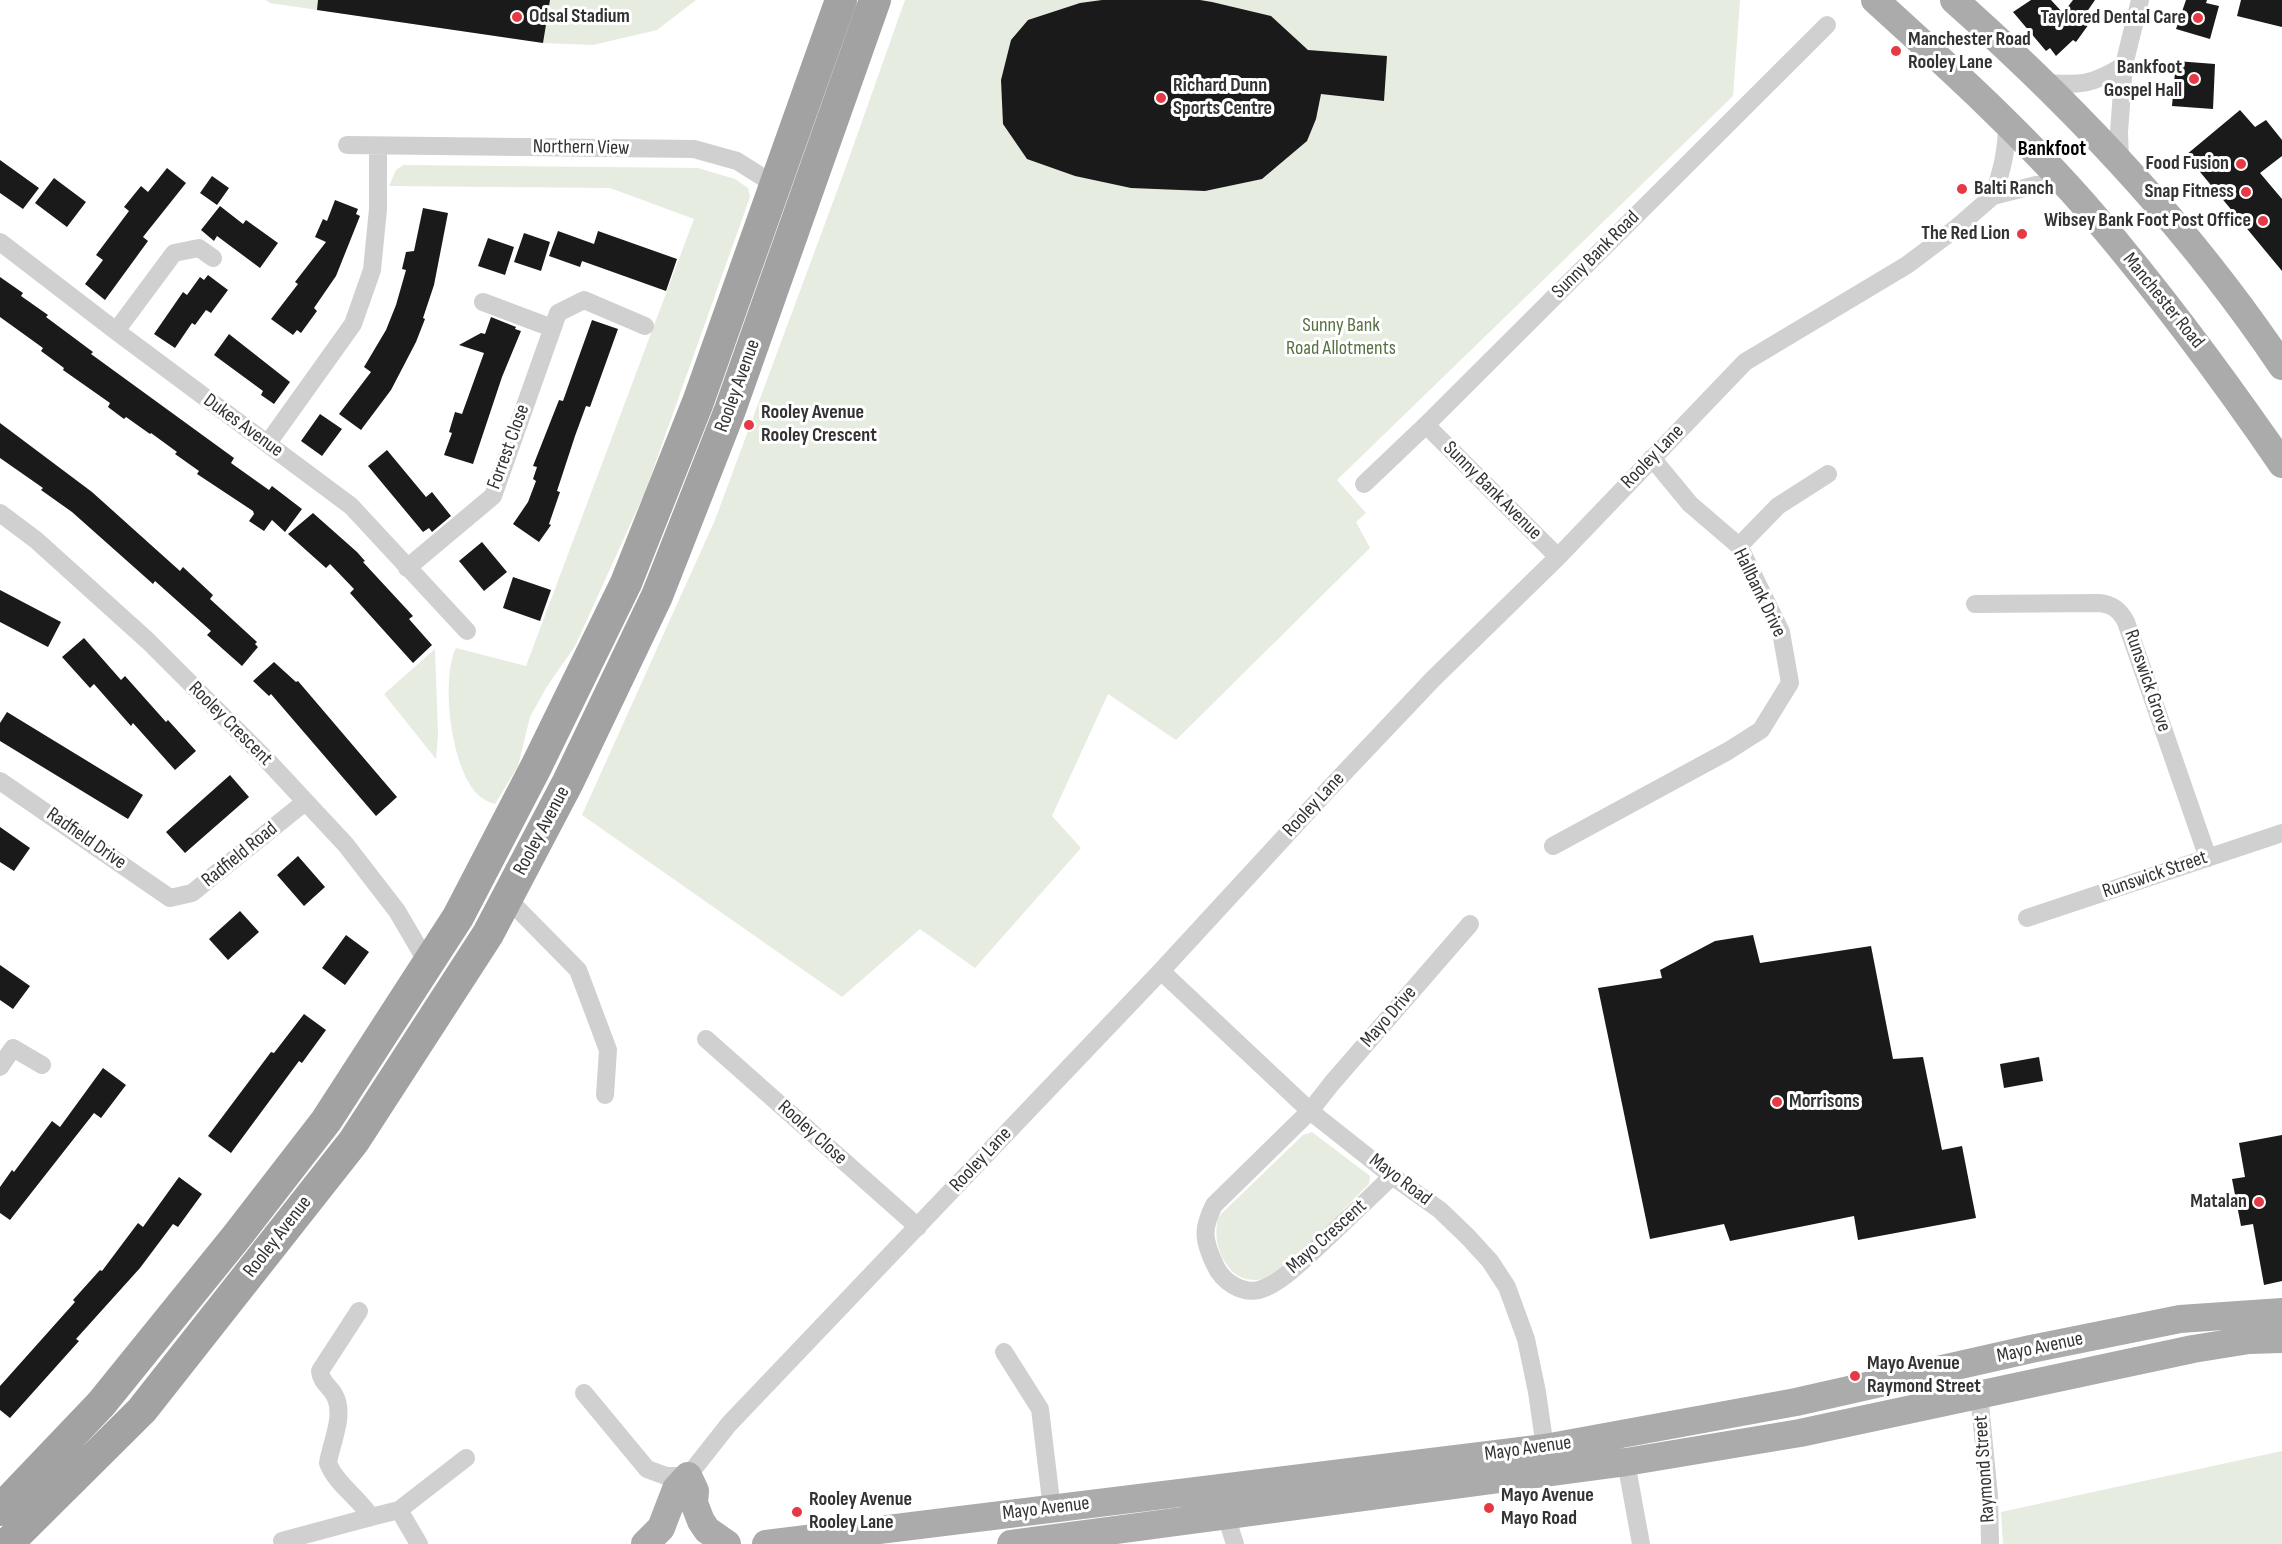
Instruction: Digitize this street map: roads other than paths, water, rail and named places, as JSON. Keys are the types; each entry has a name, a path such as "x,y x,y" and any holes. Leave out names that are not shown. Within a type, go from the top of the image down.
{"highway":[{"name":"Rooley Avenue","path":"0,1510 88,1420 217,1261 326,1121 458,917 626,583 698,402 841,0"},
{"name":"Rooley Avenue","path":"7,1544 142,1410 354,1141 488,934 568,782 657,596 730,410 875,0"}],"main road":[{"name":"Manchester Road","path":"1875,0 2007,123 2094,216 2200,347 2282,464"},
{"path":"1954,0 2042,83 2120,162 2279,354"},
{"name":"Mayo Avenue","path":"766,1544 1545,1448 1797,1402 2031,1349 2180,1319 2282,1312"},
{"name":"Mayo Avenue","path":"1011,1544 1626,1462 1800,1433 2193,1349 2249,1340 2282,1339"},
{"path":"645,1544 661,1528 676,1489 688,1476 695,1491 694,1503 706,1530 727,1544"}],"street":[{"path":"2120,162 2118,132 2124,65 2140,0"},
{"name":"Sunny Bank Road","path":"1364,484 1827,25"},
{"path":"2042,83 2082,85 2103,78 2124,65"},
{"name":"Rooley Lane","path":"1993,196 2004,166 2007,123"},
{"name":"Northern View","path":"347,145 694,149 738,161 776,184"},
{"path":"268,443 346,333 357,313 372,270 378,208 378,146"},
{"name":"Rooley Lane","path":"688,1476 729,1424 1161,971 1433,679 1558,557 1745,362 1907,265 1955,229 1993,196 2031,186 2064,184"},
{"name":"Dukes Avenue","path":"0,242 116,332 351,506 466,631"},
{"path":"116,332 174,253 199,248 213,258"},
{"name":"Forrest Close","path":"407,568 493,496 558,313 584,300 645,326"},
{"path":"483,302 552,328"},
{"name":"Sunny Bank Avenue","path":"1426,425 1558,557"},
{"name":"Hallbank Drive","path":"1552,846 1728,751 1761,730 1790,683 1781,632 1739,546 1690,504 1652,458"},
{"path":"1739,546 1779,506 1828,474"},
{"name":"Rooley Crescent","path":"0,513 36,540 148,641 265,758 345,845 397,911 428,964"},
{"name":"Runswick Grove","path":"1975,604 2106,603 2118,610 2126,622 2208,858"},
{"name":"Radfield Drive","path":"0,781 170,898"},
{"name":"Radfield Road","path":"170,898 192,893 305,802"},
{"name":"Runswick Street","path":"2028,918 2282,833"},
{"path":"507,898 578,970 608,1050 605,1095"},
{"name":"Mayo Drive","path":"1310,1111 1470,924"},
{"name":"Mayo Road","path":"1161,971 1310,1111 1392,1176 1440,1210 1490,1261 1507,1287 1526,1339 1545,1448"},
{"name":"Rooley Close","path":"706,1039 918,1227"},
{"path":"0,1067 6,1044 42,1065"},
{"name":"Mayo Crescent","path":"1310,1111 1214,1205 1204,1224 1207,1246 1215,1267 1223,1279 1240,1289 1259,1290 1288,1274 1392,1176"},
{"path":"359,1311 320,1371 321,1379 335,1396 338,1409 328,1463 331,1471 371,1516"},
{"path":"1004,1352 1040,1409 1052,1509"},
{"path":"584,1394 647,1469 666,1476 688,1476"},
{"name":"Raymond Street","path":"1979,1394 1989,1496 1990,1544"},
{"path":"282,1541 399,1510 466,1458"},
{"path":"1626,1462 1641,1544"},
{"path":"399,1510 419,1544"},
{"path":"1226,1516 1235,1544"}],"place":[{"name":"Odsal Stadium","path":"517,17"},
{"name":"Taylored Dental Care","path":"2198,18"},
{"name":"Manchester Road Rooley Lane","path":"1896,51"},
{"name":"Bankfoot Gospel Hall","path":"2194,79"},
{"name":"Richard Dunn Sports Centre","path":"1161,98"},
{"name":"Food Fusion","path":"2241,164"},
{"name":"Balti Ranch","path":"1962,189"},
{"name":"Snap Fitness","path":"2246,192"},
{"name":"Wibsey Bank Foot Post Office","path":"2263,221"},
{"name":"The Red Lion","path":"2022,234"},
{"name":"Rooley Avenue Rooley Crescent","path":"749,425"},
{"name":"Morrisons","path":"1777,1102"},
{"name":"Matalan","path":"2259,1202"},
{"name":"Mayo Avenue Raymond Street","path":"1855,1376"},
{"name":"Mayo Avenue Mayo Road","path":"1489,1508"},
{"name":"Rooley Avenue Rooley Lane","path":"797,1512"}],"district":[{"name":"Bankfoot","path":"2052,150"}],"park label":[{"name":"Sunny Bank Road Allotments","path":"1341,338"}]}
